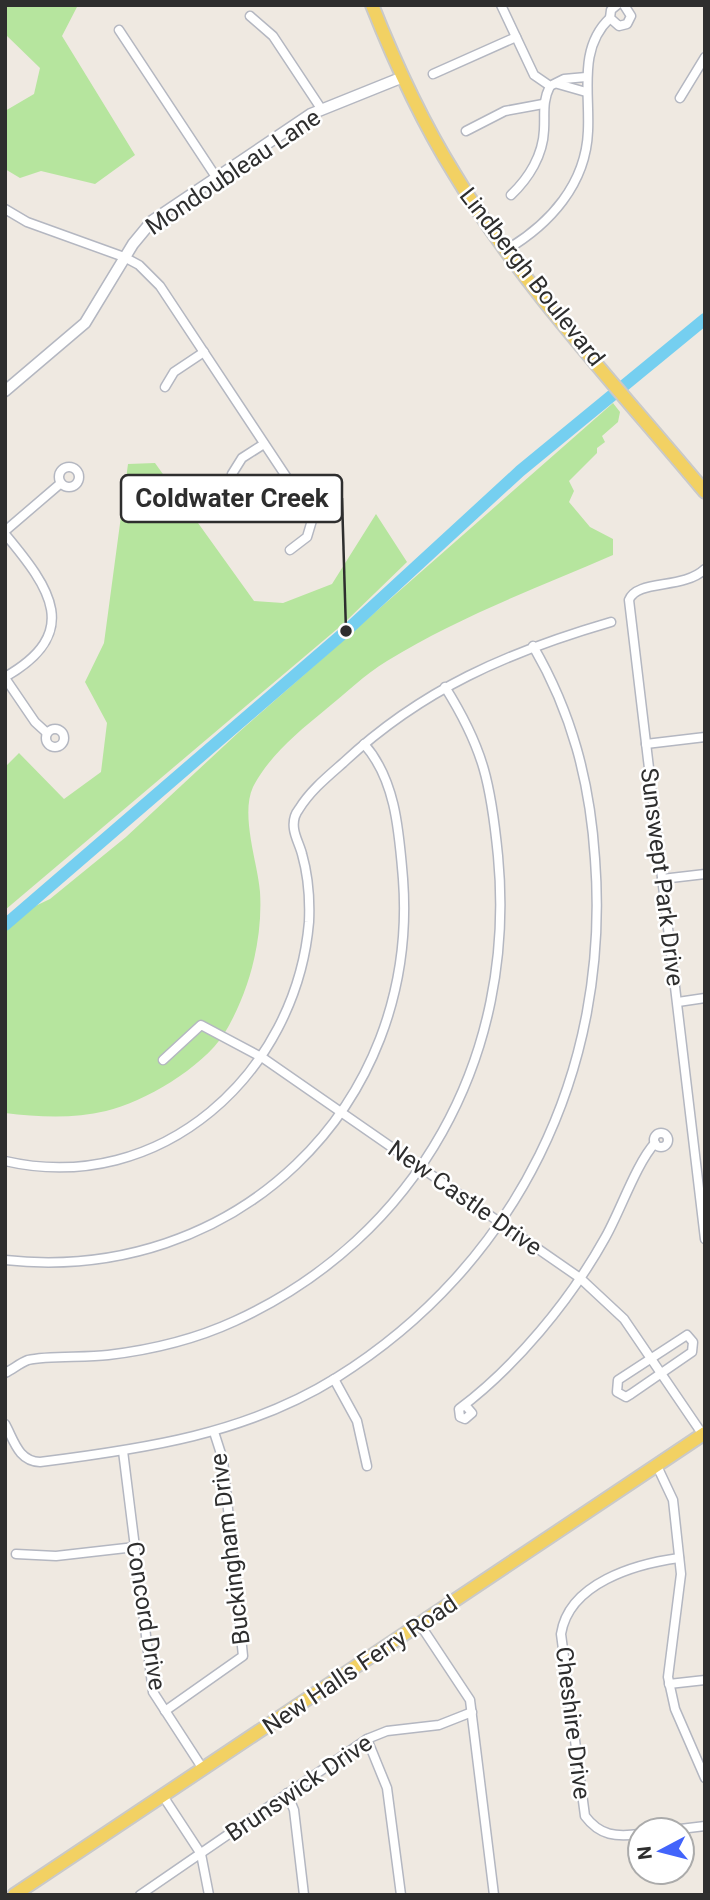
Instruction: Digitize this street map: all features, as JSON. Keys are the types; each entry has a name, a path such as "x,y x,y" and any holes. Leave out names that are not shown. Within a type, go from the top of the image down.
{"main road":[{"name":"Lindbergh Boulevard","path":"372,5 402,78 453,173 506,250 705,492"},
{"name":"New Halls Ferry Road","path":"14,1895 704,1434"}],"street":[{"path":"501,5 534,75 554,85 586,92"},
{"path":"612,10 619,26 627,24 631,16 625,5"},
{"path":"506,250 551,216 577,177 588,133 586,77 592,46 612,10"},
{"path":"250,16 273,36 322,110"},
{"path":"119,30 216,177"},
{"path":"433,74 516,37"},
{"path":"680,98 705,57"},
{"path":"511,195 534,167 544,134 543,104 554,85 564,79 586,77"},
{"name":"Mondoubleau Lane","path":"5,391 85,323 124,257 152,221 311,114 402,78"},
{"path":"466,131 505,111 543,104"},
{"path":"5,209 27,222 124,257 139,265 160,286 313,517 307,537 290,550"},
{"path":"164,387 174,372 204,352"},
{"path":"232,474 242,458 264,444"},
{"path":"47,733 35,722 5,678 40,653 51,634 52,619 47,597 32,566 5,533 61,483"},
{"name":"Sunswept Park Drive","path":"705,569 686,582 637,590 629,600 705,1239"},
{"path":"5,1161 43,1167 117,1159 150,1148 181,1132 218,1107 263,1058 285,1017 305,955 309,901 305,865 294,829 297,810 317,787 363,744 444,687 533,646 611,622"},
{"path":"5,1424 19,1452 27,1459 40,1462 123,1451 215,1432 275,1409 334,1379 384,1343 432,1302 467,1265 500,1222 528,1177 563,1105 584,1033 596,962 597,889 584,774 562,700 533,646"},
{"path":"5,1373 30,1360 89,1358 140,1351 206,1332 251,1314 306,1282 348,1250 380,1217 421,1167 450,1119 479,1050 492,1002 500,934 501,888 486,768 468,727 444,687"},
{"path":"646,744 705,737"},
{"path":"5,1260 53,1263 105,1259 152,1249 196,1233 271,1188 320,1141 341,1114 368,1068 390,1011 400,966 404,922 394,808 380,767 363,744"},
{"path":"662,879 705,874"},
{"path":"678,1002 705,998"},
{"name":"New Castle Drive","path":"163,1060 201,1025 263,1058 421,1167 580,1278 624,1319 704,1434"},
{"path":"466,1406 534,1336 580,1278 605,1239 655,1143"},
{"path":"683,1337 692,1338 692,1352 661,1375 626,1397 617,1392 618,1380 650,1358 683,1337"},
{"path":"334,1379 357,1421 366,1466"},
{"name":"Buckingham Drive","path":"165,1711 243,1656 223,1460 215,1432"},
{"name":"Concord Drive","path":"123,1451 153,1692 203,1769"},
{"path":"657,1465 673,1500 681,1589 668,1666 669,1684 675,1709 705,1778"},
{"path":"16,1554 56,1556 135,1547"},
{"name":"Cheshire Drive","path":"626,1834 607,1834 592,1825 585,1816 561,1634 571,1607 622,1571 679,1558"},
{"path":"419,1623 470,1700 494,1895"},
{"path":"669,1684 705,1680"},
{"name":"Brunswick Drive","path":"141,1895 368,1739 387,1731 439,1725 472,1713"},
{"path":"368,1739 387,1788 401,1895"},
{"path":"288,1793 296,1823 304,1895"},
{"path":"163,1796 201,1854 209,1895"}],"green space":[{"path":"5,5 78,5 62,36 135,155 95,184 41,171 20,178 5,169 5,111 34,94 40,68 5,34"},
{"path":"613,403 620,412 618,422 602,436 605,442 597,448 597,453 569,481 574,491 569,502 590,527 613,539 613,555 470,617 387,661 295,736 276,755 253,787 248,811 260,892 257,947 241,1001 214,1047 171,1082 121,1107 94,1114 68,1116 5,1113 5,931 29,909 50,899 126,837 239,732"},
{"path":"155,463 254,601 283,603 332,584 376,514 407,562 343,624 5,910 5,767 19,753 64,799 101,772 107,723 85,682 104,643 128,464"}],"waterway":[{"path":"5,925 346,631 520,471 705,319"}],"place":[{"name":"Coldwater Creek","path":"346,631"}]}
